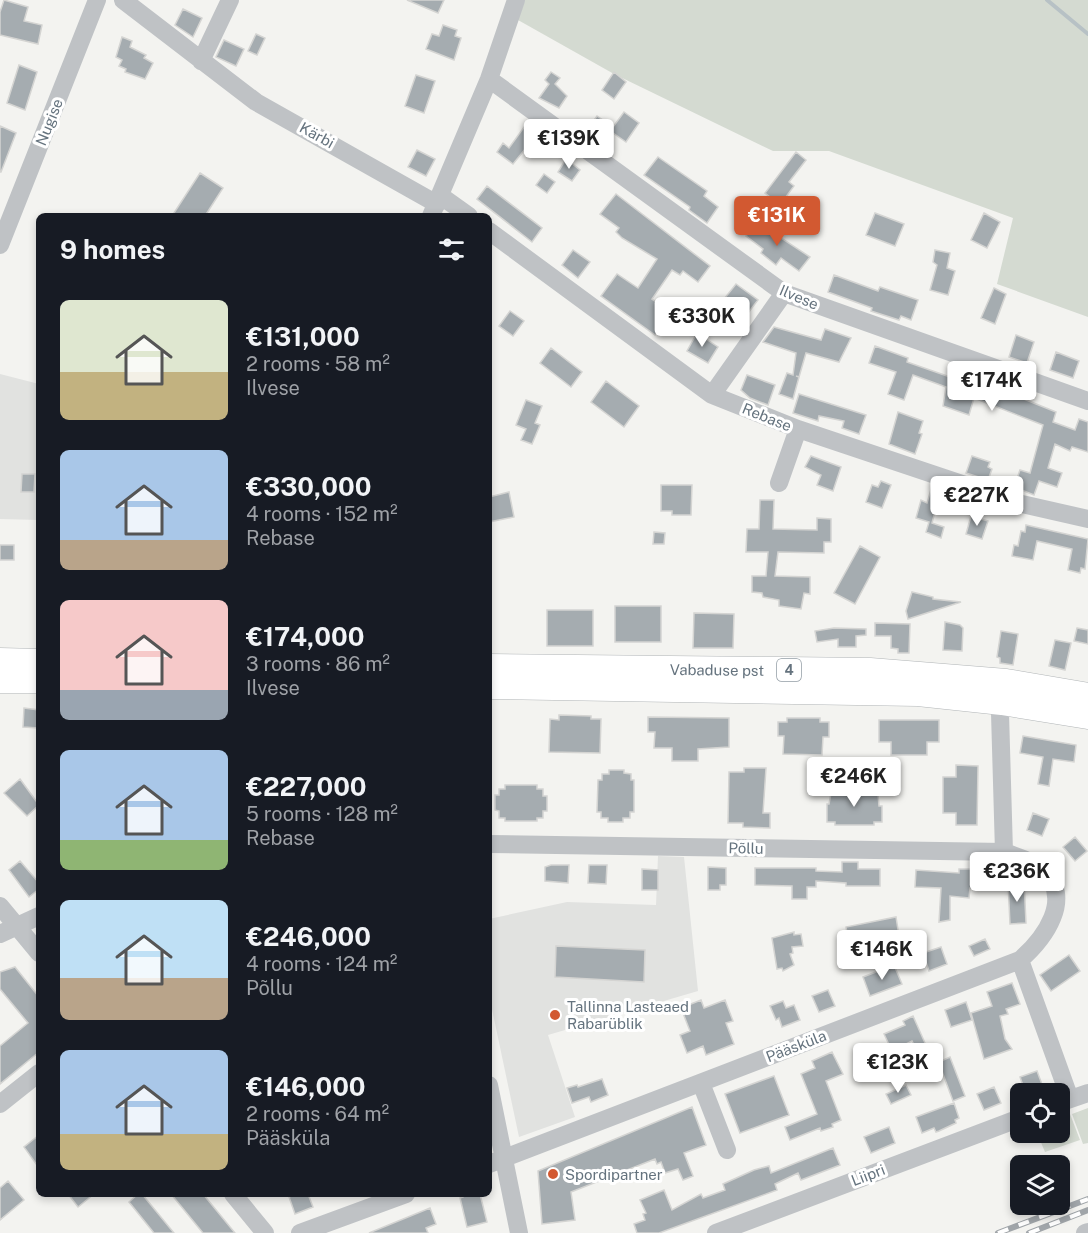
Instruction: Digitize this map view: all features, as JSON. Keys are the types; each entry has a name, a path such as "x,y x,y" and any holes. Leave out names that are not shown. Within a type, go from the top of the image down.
{"highway":[{"path":"0,661 36,662"},
{"name":"Vabaduse pst","path":"492,667 870,671 1004,692 1088,716"},
{"path":"0,680 36,680"},
{"name":"Vabaduse pst","path":"492,686 918,693 1004,692 1088,696"}],"street":[{"name":"Nugise","path":"0,245 97,0"},
{"name":"Kärbi","path":"123,0 256,102 436,205"},
{"path":"201,61 230,0"},
{"path":"460,213 436,205 489,79 516,0"},
{"name":"Ilvese","path":"489,79 784,293 1088,401"},
{"name":"Rebase","path":"492,233 712,395 798,429 1022,504 1088,519"},
{"path":"712,395 784,293"},
{"path":"778,483 798,429"},
{"path":"1004,692 1000,713 1004,852"},
{"name":"Põllu","path":"492,844 1004,852 1032,862 1044,871 1053,884"},
{"name":"Pääsküla","path":"497,1161 1020,960 1040,943 1053,919 1056,902 1053,884"},
{"path":"0,906 36,949"},
{"path":"0,934 36,918"},
{"path":"1020,960 1058,1083"},
{"path":"0,1104 36,1075"},
{"path":"701,1083 728,1149"},
{"path":"1070,1099 1088,1092"},
{"path":"492,1114 497,1161 519,1233"},
{"name":"Liipri","path":"716,1233 1010,1122"},
{"path":"235,1197 265,1233"},
{"path":"300,1233 398,1197"}],"shaded area":[{"path":"525,0 1088,0 1088,317 997,284 1013,218 829,151 773,151 614,74 518,20"},
{"path":"0,374 36,383 36,520 0,519"},
{"name":"Tallinna Lasteaed Rabarüblik","path":"658,856 684,857 698,991 548,1035 575,1117 519,1137 492,1009 492,918 567,902 656,905"},
{"path":"1088,1108 1088,1143 1083,1144 1072,1114"},
{"path":"1070,1114 1080,1140 1045,1152 1041,1143 1070,1143"}],"building":[{"path":"4,0 28,7 24,21 42,25 38,44 0,35 0,12"},
{"path":"407,0 444,0 438,13"},
{"path":"183,9 202,18 193,37 175,25"},
{"path":"443,25 457,30 455,36 461,38 454,60 426,49 432,34 439,36"},
{"path":"256,34 265,38 257,55 248,51"},
{"path":"122,37 132,41 130,47 146,55 144,58 153,63 145,79 125,72 126,69 119,66 122,60 116,57"},
{"path":"224,40 244,49 236,66 216,57"},
{"path":"19,65 37,72 25,110 7,103"},
{"path":"551,72 560,78 555,84 567,96 559,108 539,98 549,84 545,80"},
{"path":"614,72 626,82 614,99 602,90"},
{"path":"416,75 435,81 424,113 405,106"},
{"path":"624,112 639,123 626,142 610,131 602,142 586,131 597,116 613,127"},
{"path":"527,123 542,135 530,151 526,148 513,164 497,152 503,143 509,148"},
{"path":"0,126 16,133 1,172 0,172"},
{"path":"417,150 435,159 426,176 408,167"},
{"path":"796,152 806,160 789,182 794,186 780,205 765,193"},
{"path":"658,157 707,191 704,196 718,207 707,223 689,210 690,207 644,175"},
{"path":"566,159 580,170 572,181 558,172"},
{"path":"200,173 223,188 207,213 174,213"},
{"path":"544,174 555,182 547,193 536,185"},
{"path":"487,186 542,228 532,242 477,199"},
{"path":"616,194 710,266 698,282 683,271 680,275 672,270 652,299 671,313 655,335 601,296 617,274 638,288 657,259 622,238 616,232 619,228 600,214"},
{"path":"875,213 904,224 895,246 866,235"},
{"path":"984,213 1000,222 987,248 971,240"},
{"path":"757,222 810,257 799,271 781,258 776,265 761,253 763,249 746,236"},
{"path":"573,250 590,262 578,278 562,265"},
{"path":"935,250 950,253 947,268 955,271 948,295 930,290 937,265 933,262"},
{"path":"834,275 878,291 880,287 918,300 911,320 901,316 899,320 871,311 872,308 828,292"},
{"path":"736,284 758,300 748,313 744,314 724,299"},
{"path":"994,288 1006,294 995,324 981,318"},
{"path":"510,311 524,321 513,336 499,326"},
{"path":"774,327 821,340 825,329 851,338 839,362 806,353 793,399 779,394 787,373 793,375 796,353 763,342"},
{"path":"697,333 718,347 708,363 687,351"},
{"path":"1016,335 1034,342 1027,363 1009,357"},
{"path":"875,346 908,358 907,362 950,377 952,370 969,375 969,377 1056,412 1053,422 1075,430 1079,419 1088,422 1088,452 1072,447 1070,451 1055,444 1048,468 1062,473 1057,487 1039,481 1034,495 1014,487 1020,470 1030,473 1043,425 974,398 969,415 943,406 946,387 913,375 904,400 888,394 896,372 869,363"},
{"path":"551,348 582,372 571,387 540,363"},
{"path":"1056,352 1079,361 1073,378 1050,370"},
{"path":"747,375 775,385 768,405 750,398 741,390"},
{"path":"606,381 639,406 624,427 591,402"},
{"path":"799,394 866,415 859,434 842,428 844,421 819,416 818,421 793,413"},
{"path":"526,400 542,406 535,423 540,425 532,444 521,440 526,429 516,425"},
{"path":"898,412 923,421 919,433 922,434 915,454 889,444"},
{"path":"811,456 841,467 833,491 817,485 821,475 805,467"},
{"path":"972,456 990,462 988,467 992,469 988,480 966,473"},
{"path":"22,474 35,474 34,492 21,492"},
{"path":"881,481 891,485 882,508 866,502 872,485 878,487"},
{"path":"661,485 692,485 691,515 672,515 672,511 661,511"},
{"path":"932,486 941,489 932,523 944,527 941,538 926,532 929,522 916,518 921,500 927,503"},
{"path":"509,492 514,517 492,521 492,496"},
{"path":"760,500 774,500 773,529 817,530 817,518 831,519 831,542 824,542 824,553 778,552 775,576 810,577 810,594 804,593 801,609 779,606 779,600 763,597 762,593 752,592 752,576 766,576 768,552 746,552 747,529 759,529"},
{"path":"971,516 988,521 982,539 966,534"},
{"path":"1026,525 1088,539 1085,569 1081,568 1080,573 1068,570 1072,549 1037,541 1033,560 1012,556 1014,545 1018,546 1021,531 1025,532"},
{"path":"654,532 665,533 664,544 653,544"},
{"path":"0,545 14,545 14,560 0,560"},
{"path":"860,546 880,557 855,604 834,593"},
{"path":"912,592 933,597 933,599 961,602 908,619 906,611"},
{"path":"615,606 661,606 661,642 615,642"},
{"path":"547,610 593,610 593,646 547,646"},
{"path":"694,613 734,614 733,648 693,648"},
{"path":"945,622 960,625 963,628 962,651 943,650"},
{"path":"875,623 910,624 909,653 898,653 898,649 891,648 891,636 875,636"},
{"path":"834,628 866,629 866,635 856,636 856,647 838,647 838,639 817,642 815,631"},
{"path":"1077,628 1088,630 1088,644 1074,641"},
{"path":"1001,631 1018,634 1013,665 1000,663 1000,658 997,657"},
{"path":"1055,640 1071,643 1065,670 1049,666"},
{"path":"24,708 36,710 36,728 23,727"},
{"path":"559,715 591,716 591,719 601,719 600,753 549,752 550,719 559,720"},
{"path":"648,717 729,718 729,747 698,749 698,761 672,761 672,748 654,748 655,732 648,732"},
{"path":"787,718 820,718 820,722 829,722 829,737 823,737 822,755 783,754 784,736 778,736 778,722 787,722"},
{"path":"879,720 939,720 939,742 927,742 927,755 891,755 891,742 879,742"},
{"path":"1023,736 1076,745 1074,762 1053,759 1049,786 1038,784 1043,757 1020,753"},
{"path":"956,765 978,766 977,825 956,825 956,813 943,813 943,777 956,777"},
{"path":"744,768 766,768 763,813 770,813 770,828 743,827 743,823 728,823 729,772 744,772"},
{"path":"609,770 624,770 624,773 631,774 631,780 634,780 634,812 630,812 630,818 623,818 623,822 608,822 608,818 601,818 601,812 597,812 598,780 602,780 602,774 609,774"},
{"path":"20,779 36,801 36,808 27,816 4,793"},
{"path":"505,785 537,785 537,789 543,789 543,796 547,796 547,811 543,811 543,818 537,818 537,821 505,821 505,818 499,818 499,811 495,810 495,795 499,795 499,789 505,789"},
{"path":"865,788 870,789 870,794 878,794 879,806 882,806 882,822 874,822 874,825 835,825 835,822 827,822 827,804 829,804 831,793 838,793 838,789"},
{"path":"1033,813 1049,819 1042,836 1027,830"},
{"path":"1075,837 1087,851 1075,861 1063,847"},
{"path":"20,861 36,880 36,891 29,897 9,870"},
{"path":"842,862 858,862 858,869 880,869 880,886 846,886 846,883 816,881 816,887 807,887 807,899 792,899 792,886 755,885 755,868 816,868 816,871 842,872"},
{"path":"569,865 568,883 545,881 545,867"},
{"path":"589,865 607,865 606,884 588,883"},
{"path":"708,867 726,868 726,885 720,885 720,890 708,890"},
{"path":"642,869 658,870 658,890 642,890"},
{"path":"959,869 975,869 975,888 970,888 969,898 950,896 950,920 939,922 941,888 915,887 916,870 959,873"},
{"path":"1024,881 1026,923 1010,924 1008,882"},
{"path":"896,917 899,936 849,945 846,927"},
{"path":"794,932 794,935 801,934 803,946 792,947 793,953 790,954 794,965 783,971 782,968 777,969 772,938"},
{"path":"985,939 990,949 974,956 969,946"},
{"path":"556,946 645,950 644,982 555,977"},
{"path":"941,947 947,964 929,971 923,953"},
{"path":"1069,955 1080,971 1051,991 1040,975"},
{"path":"894,965 902,984 870,996 863,977"},
{"path":"15,967 36,993 36,1054 0,1084 0,1046 28,1023 0,989 0,972"},
{"path":"1012,983 1020,1004 1006,1009 1008,1014 1000,1016 1005,1039 1012,1049 984,1059 971,1013 992,1006 987,992"},
{"path":"828,990 835,1006 819,1012 812,996"},
{"path":"701,1000 704,1008 725,1000 733,1021 726,1023 734,1044 706,1055 703,1046 687,1053 680,1035 690,1031 681,1008"},
{"path":"783,1001 786,1008 794,1005 800,1020 782,1027 779,1018 776,1020 770,1006"},
{"path":"966,1002 972,1020 951,1027 945,1010"},
{"path":"913,1016 925,1043 915,1047 912,1041 892,1051 884,1034 905,1025 903,1021"},
{"path":"832,1052 843,1074 826,1081 841,1120 832,1124 833,1127 821,1131 820,1128 790,1140 785,1127 817,1114 801,1074 815,1068 812,1061"},
{"path":"950,1057 965,1096 953,1101 940,1066 941,1061"},
{"path":"1037,1071 1042,1083 1022,1083 1020,1077"},
{"path":"774,1076 789,1115 740,1133 725,1094"},
{"path":"602,1079 608,1095 591,1102 589,1097 572,1103 567,1088"},
{"path":"906,1085 911,1095 891,1104 886,1094"},
{"path":"994,1087 1001,1103 984,1110 977,1094"},
{"path":"954,1103 959,1118 955,1120 956,1123 936,1132 934,1128 922,1133 916,1117"},
{"path":"692,1107 706,1145 684,1153 693,1176 683,1180 678,1169 665,1173 661,1162 657,1164 655,1159 571,1192 575,1220 542,1224 538,1171"},
{"path":"889,1127 895,1143 871,1153 864,1137"},
{"path":"36,1137 36,1164 24,1147"},
{"path":"833,1148 840,1165 801,1180 798,1173 775,1184 777,1190 659,1233 637,1233 634,1224 645,1220 643,1214 646,1213 640,1200 664,1190 672,1210 701,1194 703,1198 725,1190 723,1184 754,1170 769,1166 771,1173"},
{"path":"8,1181 24,1200 0,1220 0,1188"},
{"path":"70,1197 90,1197 78,1207"},
{"path":"135,1197 144,1197 174,1233 154,1233 129,1202"},
{"path":"173,1197 205,1197 235,1233 203,1233"},
{"path":"289,1197 309,1197 313,1207 295,1214"},
{"path":"481,1197 487,1222 467,1227 460,1198"},
{"path":"430,1208 436,1224 426,1228 428,1233 369,1233"}],"waterway":[{"path":"1047,0 1088,34"}],"railway":[{"path":"998,1233 1088,1199"},
{"path":"1029,1233 1088,1210"}],"place":[{"name":"Tallinna Lasteaed Rabarüblik","path":"555,1015"},
{"name":"Spordipartner","path":"553,1174"}]}
